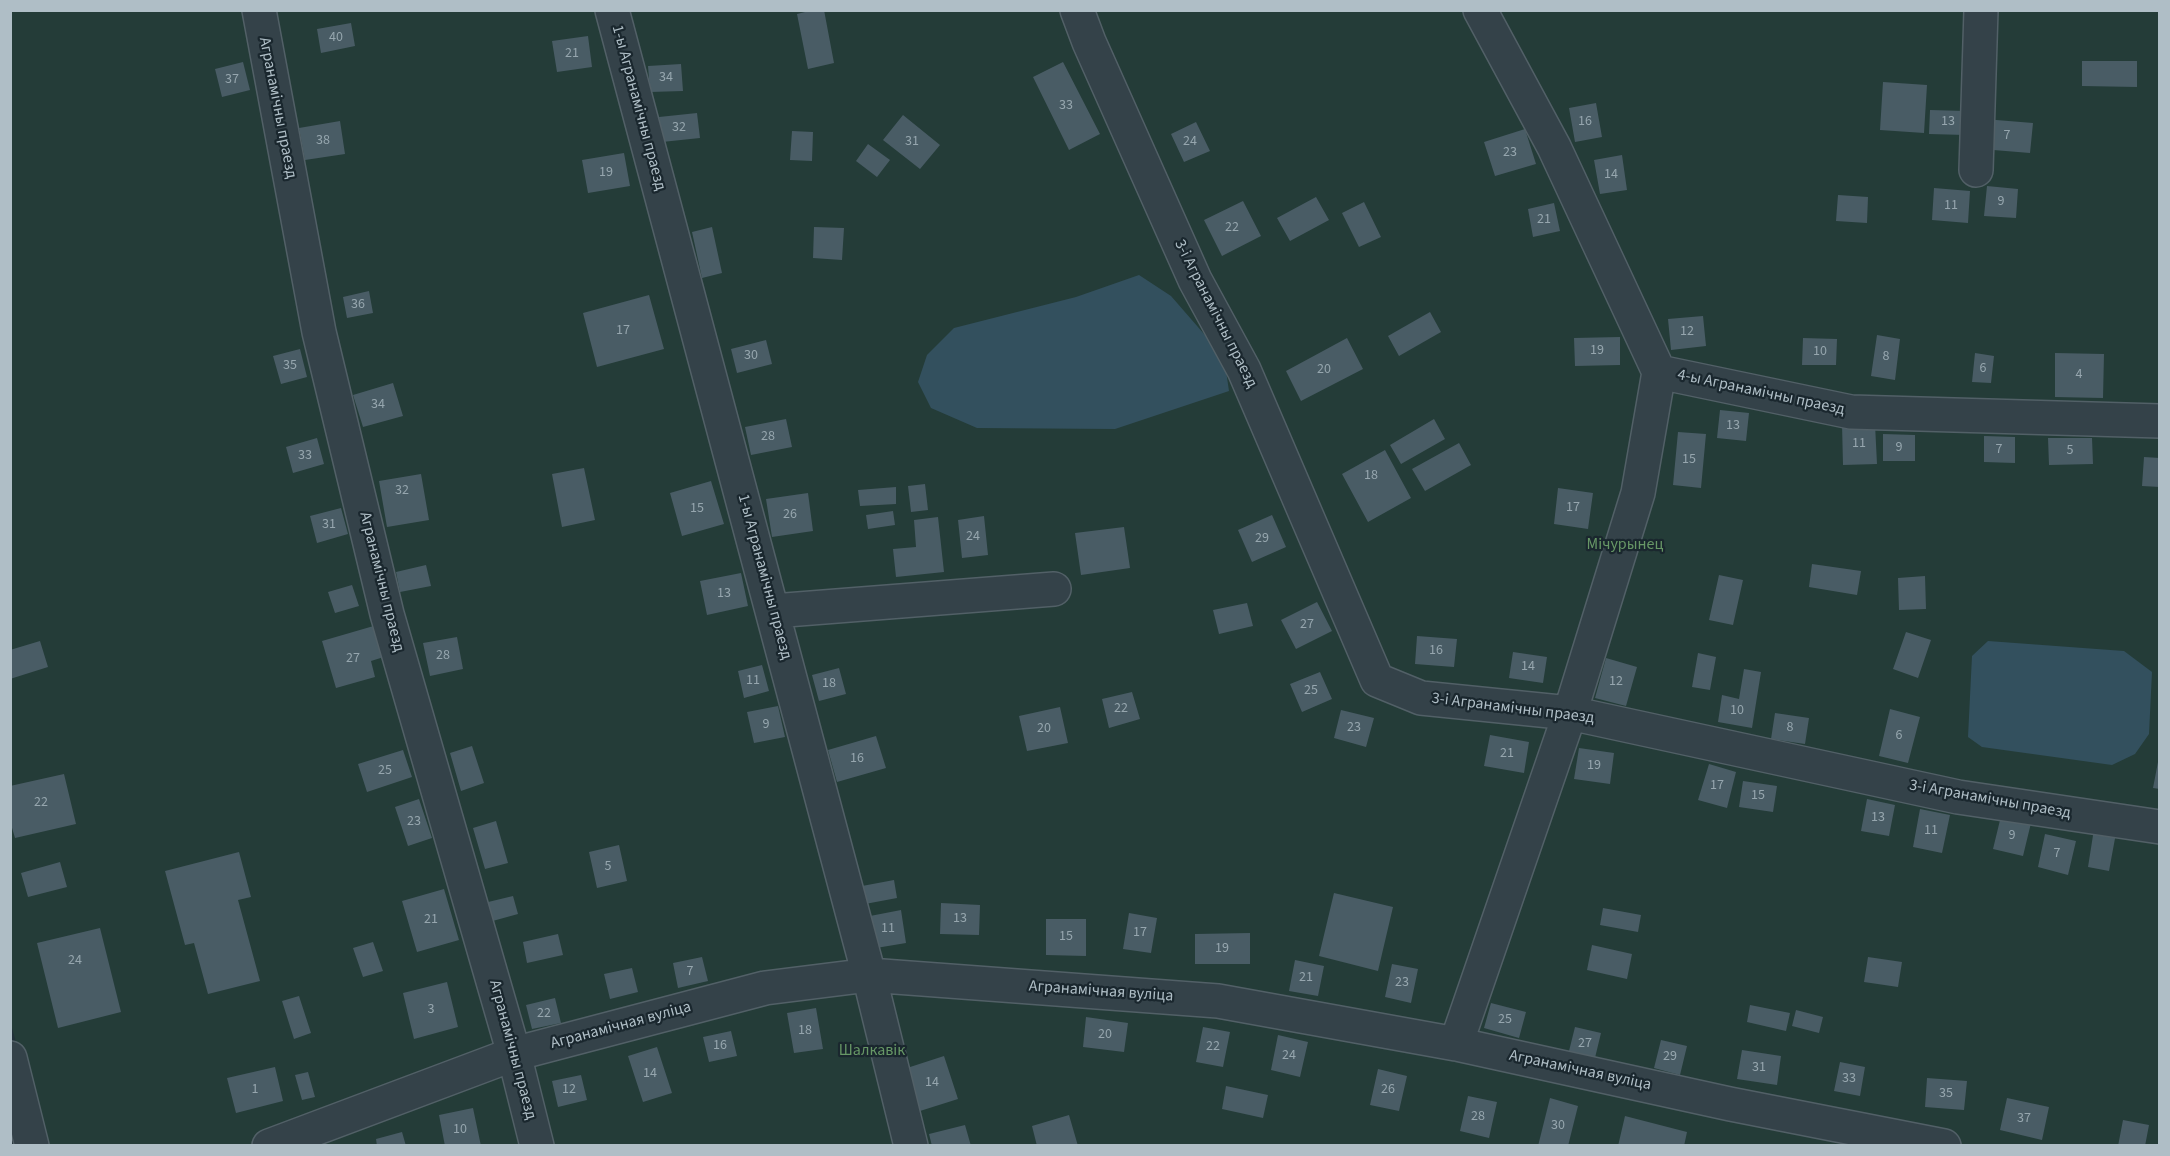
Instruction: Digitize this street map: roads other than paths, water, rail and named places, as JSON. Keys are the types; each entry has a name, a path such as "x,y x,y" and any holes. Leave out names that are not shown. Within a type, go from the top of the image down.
{"street":[{"name":"Агранамічны праезд","path":"260,10 319,332 385,603 514,1054 537,1146"},
{"name":"1-ы Агранамічны праезд","path":"612,10 869,975 911,1146"},
{"name":"3-і Агранамічны праезд","path":"1077,10 1089,42 1195,280 1244,370 1377,680 1420,698 1570,712 1958,797 2160,827"},
{"name":"4-ы Агранамічны праезд","path":"1480,10 1554,147 1659,372 1851,412 2160,421"},
{"path":"1976,170 1981,10"},
{"path":"1456,1044 1570,712 1638,493 1659,372"},
{"path":"773,611 1054,589"},
{"name":"Агранамічная вуліца","path":"269,1146 514,1054 765,988 869,975 1218,1001 1456,1044 1730,1104 1944,1146"},
{"path":"10,1058 32,1146"}],"water":[{"path":"1139,275 1171,296 1224,357 1229,391 1115,429 977,428 931,408 918,382 927,355 954,328 1076,297"},
{"path":"1988,641 2124,651 2152,672 2149,734 2135,754 2112,765 1982,747 1968,737 1972,656"}],"park label":[{"name":"Мічурынец","path":"1625,545"},
{"name":"Шалкавік","path":"872,1051"}]}
